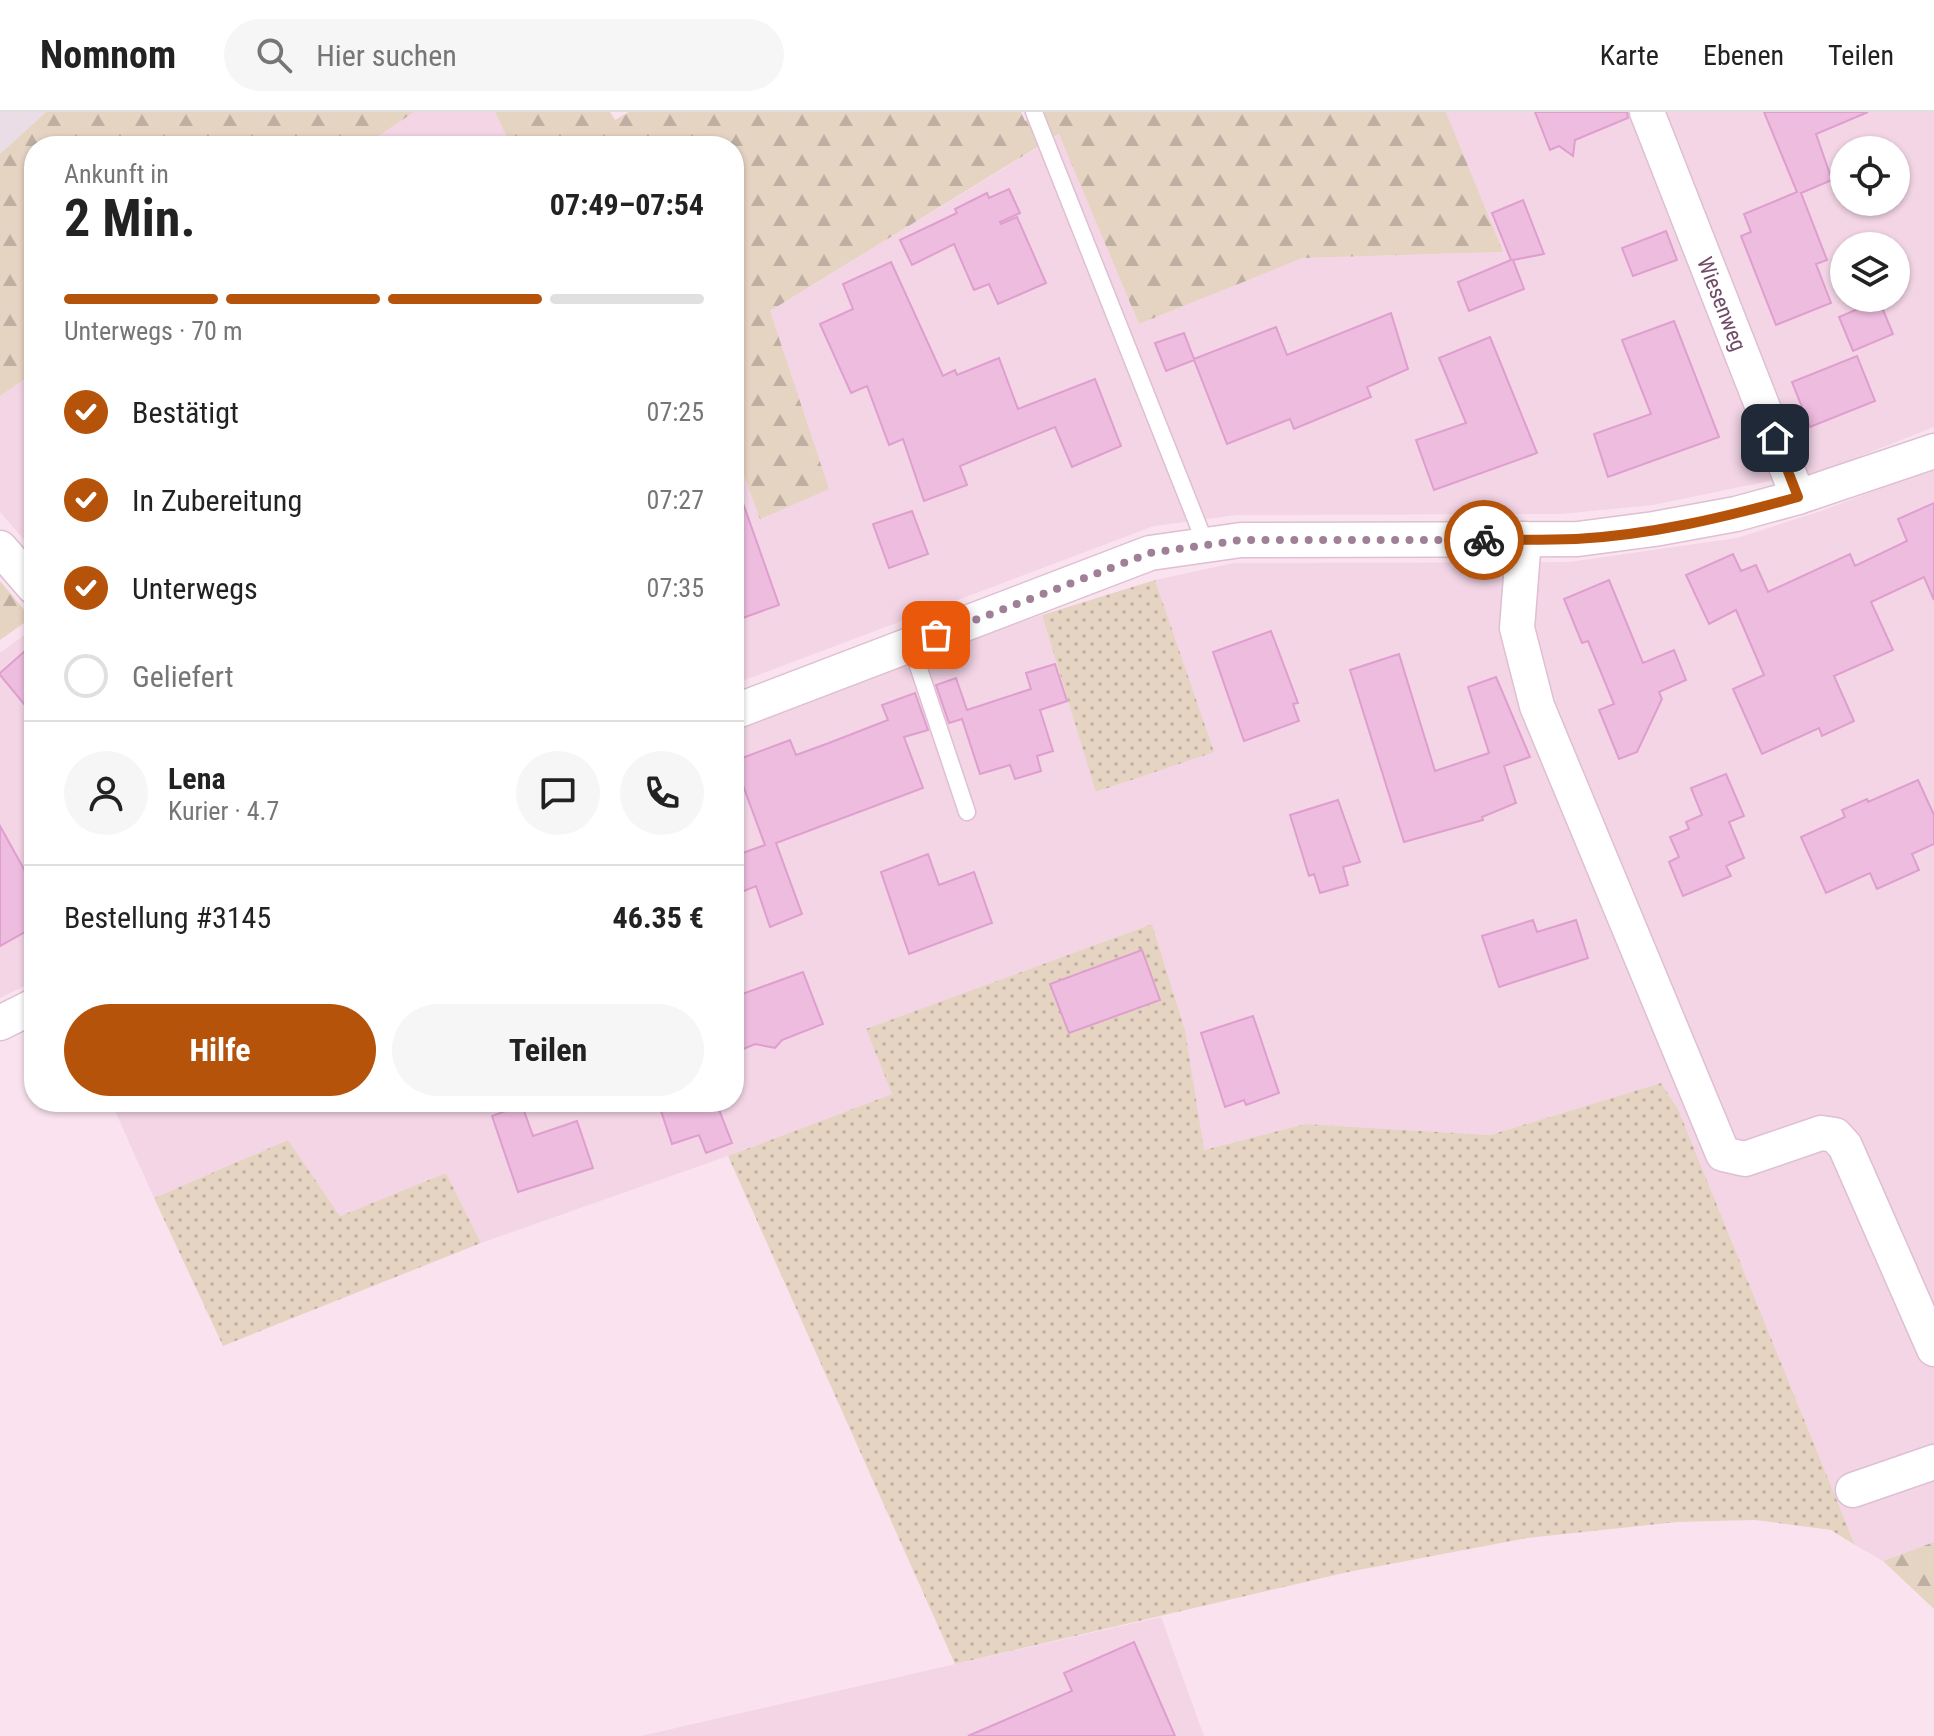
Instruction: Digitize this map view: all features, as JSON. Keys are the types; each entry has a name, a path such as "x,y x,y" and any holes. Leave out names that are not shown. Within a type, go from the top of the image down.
{"street":[{"name":"Wiesenweg","path":"1647,112 1798,497"},
{"path":"744,708 1150,553 1241,540 1578,539 1736,514 1798,497 1934,451"},
{"path":"1524,539 1517,628 1537,706 1723,1154 1745,1159 1821,1133 1835,1135 1845,1146 1934,1349"},
{"path":"0,548 24,576"},
{"path":"0,1023 24,1011"},
{"path":"1853,1490 1934,1462"}],"lane":[{"path":"1034,112 1206,545"},
{"path":"911,645 967,812"}],"shaded area":[{"path":"0,112 46,112 0,154"},
{"path":"414,112 495,112 506,136 379,136"},
{"path":"1446,112 1934,112 1934,427 1828,469 1653,505 1561,514 1237,515 1154,526 744,680 744,476 760,518 770,311 1060,134 1139,324 1303,258 1502,252"},
{"path":"24,380 24,540 0,512 0,396"},
{"path":"1934,468 1934,1542 1883,1561 1855,1545 1678,1109 1661,1083 1490,1135 1305,1124 1203,1150 1185,1030 1152,924 867,1029 892,1094 481,1243 446,1173 340,1216 288,1140 154,1198 115,1112 744,1112 744,725 1042,615 1097,792 1213,751 1155,580 1234,563 1569,562 1737,538 1824,510"},
{"path":"24,635 24,986 0,998 0,653"},
{"path":"1161,1617 1204,1736 641,1736"}],"green space":[{"path":"46,112 414,112 379,136 24,136 24,380 0,396 0,154"},
{"path":"495,112 610,112 615,120 629,112 1021,112 1025,121 1045,112 1446,112 1503,252 1303,258 1139,324 1059,134 770,311 829,489 760,519 744,476 744,136 506,136"},
{"path":"1155,580 1214,752 1096,792 1042,615"},
{"path":"0,581 24,610 24,623 0,640"},
{"path":"1152,924 1185,1030 1204,1150 1305,1124 1490,1135 1661,1083 1678,1109 1855,1545 1831,1530 1755,1520 1677,1522 1527,1538 1348,1572 955,1664 728,1156 892,1094 866,1029"},
{"path":"288,1140 340,1216 446,1173 481,1243 223,1346 154,1198"},
{"path":"1934,1542 1934,1609 1883,1561"}],"building":[{"path":"1535,112 1627,112 1628,118 1575,140 1573,156 1559,146 1550,150"},
{"path":"1764,112 1868,112 1816,134 1830,181 1801,193 1827,260 1816,264 1830,303 1776,325 1741,236 1751,232 1744,214 1797,192"},
{"path":"1009,189 1020,213 1000,222 1017,217 1046,283 998,304 989,284 974,290 954,244 912,265 900,240 957,213 955,209 987,193 989,198"},
{"path":"1523,200 1544,254 1513,260 1524,289 1469,311 1458,282 1511,260 1492,213"},
{"path":"1666,231 1677,260 1633,276 1622,248"},
{"path":"891,262 943,376 955,370 957,375 999,358 1018,409 1095,379 1121,446 1072,467 1055,427 960,466 967,485 924,501 903,439 889,445 867,386 851,393 820,324 853,309 843,284"},
{"path":"1851,312 1884,312 1893,334 1853,351 1839,317"},
{"path":"1391,313 1408,369 1367,387 1371,397 1294,429 1290,419 1227,444 1194,360 1166,371 1155,343 1184,333 1194,359 1276,327 1287,355"},
{"path":"1674,321 1719,437 1608,477 1594,434 1651,414 1622,340"},
{"path":"1490,337 1537,453 1434,490 1416,440 1466,423 1439,358"},
{"path":"1857,356 1875,401 1810,427 1792,382"},
{"path":"1934,503 1934,600 1924,577 1871,602 1893,650 1834,676 1854,721 1822,736 1819,728 1762,754 1733,689 1764,675 1736,610 1709,624 1686,575 1733,554 1741,571 1756,565 1768,592 1850,554 1855,566 1907,541 1898,519"},
{"path":"744,506 779,605 744,617"},
{"path":"912,511 928,554 889,568 873,524"},
{"path":"1609,580 1643,663 1674,650 1686,680 1659,692 1662,699 1637,752 1619,759 1599,710 1614,704 1588,641 1582,643 1564,599"},
{"path":"1271,631 1298,703 1293,704 1299,721 1244,741 1213,652"},
{"path":"24,652 24,704 0,675"},
{"path":"1399,654 1435,771 1489,753 1468,687 1496,677 1530,757 1504,766 1516,803 1482,817 1483,820 1404,842 1350,670"},
{"path":"1055,664 1067,701 1040,710 1053,751 1037,756 1041,771 1015,779 1010,765 980,774 962,719 949,723 936,685 956,678 967,710 1031,689 1026,673"},
{"path":"915,693 928,730 904,737 923,788 776,843 802,914 770,927 756,886 744,891 744,852 765,845 744,788 744,757 790,740 796,755 829,743 888,720 882,705"},
{"path":"1726,774 1744,816 1729,822 1744,858 1726,866 1731,876 1683,896 1669,862 1679,857 1670,837 1689,829 1686,822 1702,815 1691,788"},
{"path":"1918,780 1934,815 1934,844 1912,854 1919,870 1877,889 1870,873 1826,893 1801,837 1845,817 1842,810"},
{"path":"1338,800 1360,862 1343,867 1348,885 1320,893 1314,874 1309,876 1290,815"},
{"path":"0,826 24,869 24,933 0,946"},
{"path":"928,854 939,885 974,872 992,923 909,954 881,872"},
{"path":"1533,920 1537,932 1576,920 1588,958 1499,987 1482,936"},
{"path":"1142,950 1160,1000 1069,1033 1050,984"},
{"path":"803,972 823,1024 782,1040 775,1048 755,1044 744,1049 744,993"},
{"path":"1253,1016 1279,1093 1246,1105 1244,1100 1225,1107 1201,1033"},
{"path":"503,1112 524,1112 533,1136 577,1121 593,1168 518,1192 492,1116"},
{"path":"661,1112 720,1112 732,1143 706,1153 699,1135 672,1144"},
{"path":"1134,1642 1175,1736 968,1736 1072,1691 1064,1673"}],"way so far":[{"path":"936,635 1150,553 1241,540 1484,540"}],"route":[{"path":"1484,540 1578,539 1654,529 1736,514 1798,497 1775,438"}]}
